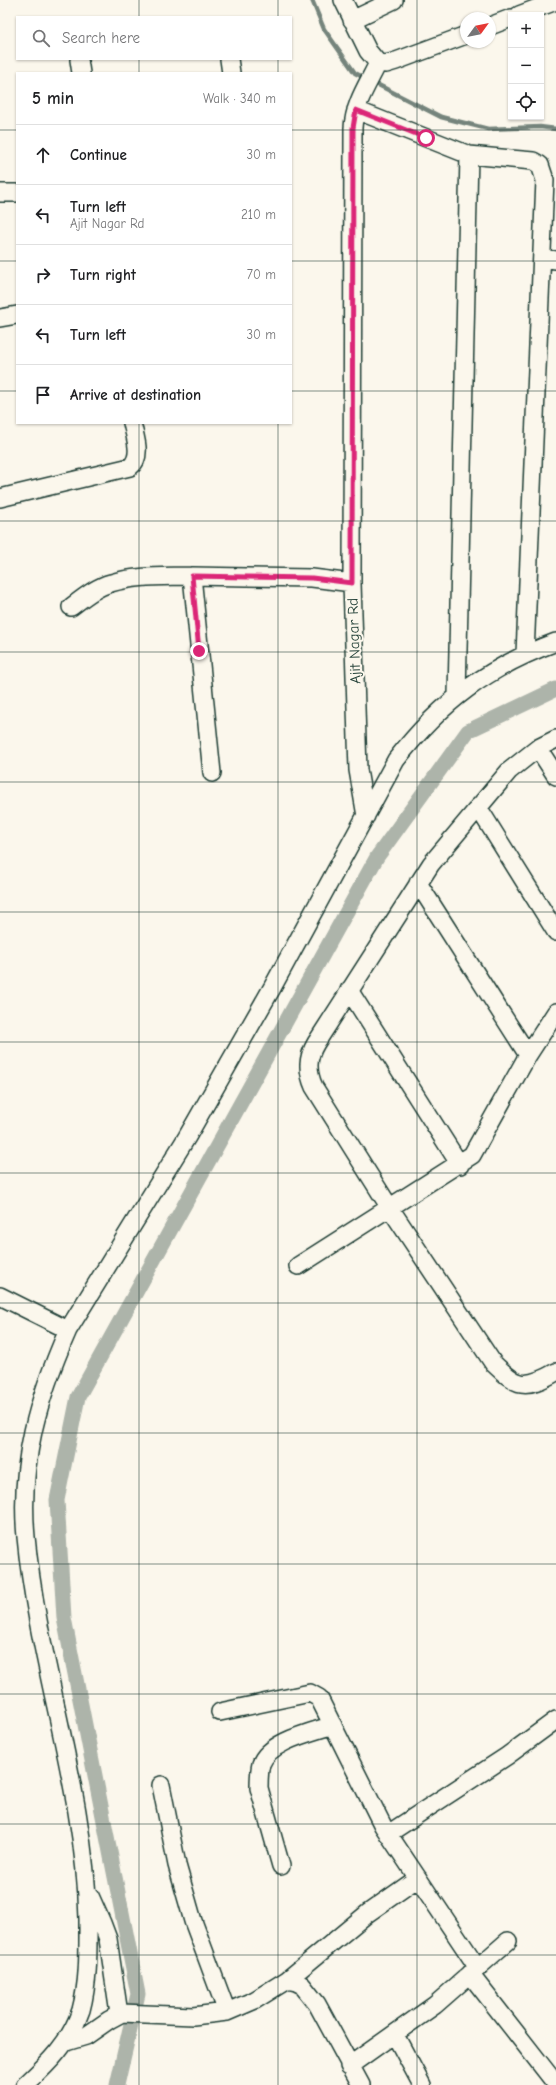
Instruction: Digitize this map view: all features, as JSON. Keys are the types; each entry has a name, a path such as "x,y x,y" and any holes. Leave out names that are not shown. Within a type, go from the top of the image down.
{"street":[{"path":"343,0 377,66 396,61 460,37"},
{"path":"352,20 394,0"},
{"path":"527,12 556,1"},
{"path":"496,24 508,19"},
{"path":"79,60 81,72"},
{"path":"229,60 231,72"},
{"name":"Ajit Nagar Rd","path":"366,816 358,770 352,583 353,128 357,105 377,66"},
{"path":"357,105 469,155 533,161 540,165 545,180 549,259 525,654"},
{"path":"457,695 469,155"},
{"path":"0,193 16,192"},
{"path":"0,318 16,314"},
{"path":"0,498 130,467 136,460 138,454 132,424"},
{"path":"71,607 96,589 110,583 137,578 192,576 312,578 352,583"},
{"path":"192,576 212,772"},
{"path":"25,2085 52,2060 66,2042 80,2012 86,1988 88,1956 87,1891 83,1852 69,1767 34,1598 26,1536 27,1461 35,1420 68,1330 191,1130 272,988 366,816 382,782 401,753 457,695 484,676 525,654 556,642"},
{"path":"556,739 538,748 509,771 478,807 418,883 311,1051 308,1070 314,1087 390,1208 493,1363 515,1382 524,1385 556,1372"},
{"path":"538,748 556,776"},
{"path":"478,807 556,932"},
{"path":"418,883 528,1056"},
{"path":"349,990 460,1165"},
{"path":"298,1266 472,1156 528,1056 556,1012"},
{"path":"0,1296 68,1330"},
{"path":"220,1712 310,1693 319,1698 369,1800 388,1834 418,1878 474,1971 556,2084"},
{"path":"388,1834 507,1756 556,1720"},
{"path":"281,1866 259,1788 259,1776 262,1763 266,1756 283,1743 333,1725"},
{"path":"161,1785 177,1865 191,1914 227,2012"},
{"path":"66,2042 86,2036 122,2014 166,2014 193,2016 227,2012 255,2000 287,1980 368,1913 418,1878"},
{"path":"87,1891 108,1939 122,2014"},
{"path":"349,2066 395,2035 435,2005 508,1941"},
{"path":"287,1980 302,1985 317,2004 349,2066 361,2085"},
{"path":"395,2035 422,2085"}],"waterway":[{"path":"312,0 324,29 355,73 441,117 488,129 540,127 556,129"},
{"path":"117,2085 138,1994 64,1618 57,1500 78,1397 377,857 468,731 556,689"}],"route":[{"path":"199,651 192,576 276,576 312,578 352,583 353,128 356,110 426,138"}]}
